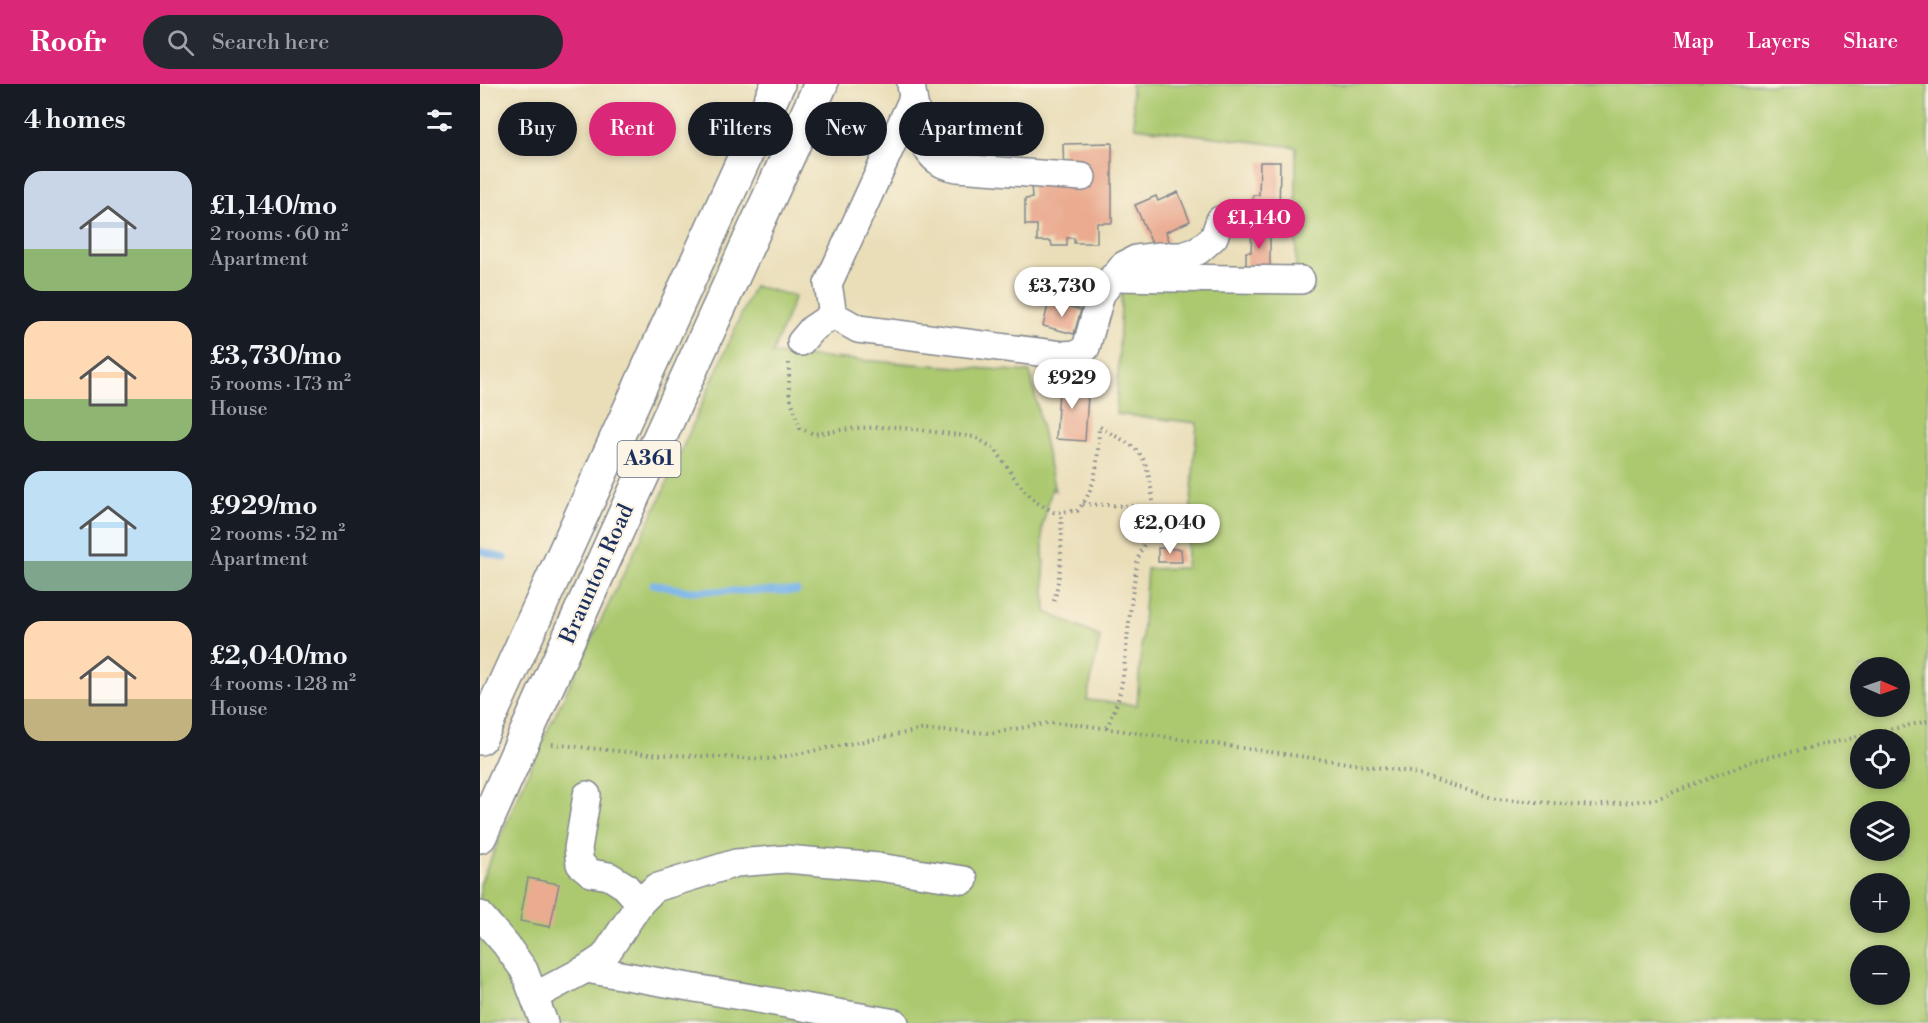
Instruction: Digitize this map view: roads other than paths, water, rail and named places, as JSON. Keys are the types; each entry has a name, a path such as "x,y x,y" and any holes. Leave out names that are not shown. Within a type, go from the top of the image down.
{"main road":[{"name":"Braunton Road","path":"480,738 778,84"},
{"name":"Braunton Road","path":"480,836 612,540 821,84"}],"street":[{"path":"912,91 923,141 931,154 942,164 957,168 1082,177"},
{"path":"833,315 828,284 912,91"},
{"path":"833,315 858,329 1062,354 1079,354 1086,348 1101,294 1124,265 1136,259 1182,256 1198,251 1214,237 1220,220"},
{"path":"1113,277 1301,280"},
{"path":"801,342 812,329 833,315"},
{"path":"587,795 578,849 580,864 591,873 609,876 625,886 640,903"},
{"path":"535,996 604,957 640,903 655,888 736,863 786,859 878,867 964,880"},
{"path":"480,915 524,970 544,1023"},
{"path":"586,969 895,1023"},
{"path":"535,996 553,1023"}],"waterway":[{"path":"480,551 505,558"},
{"path":"653,584 688,591 797,591"}]}
